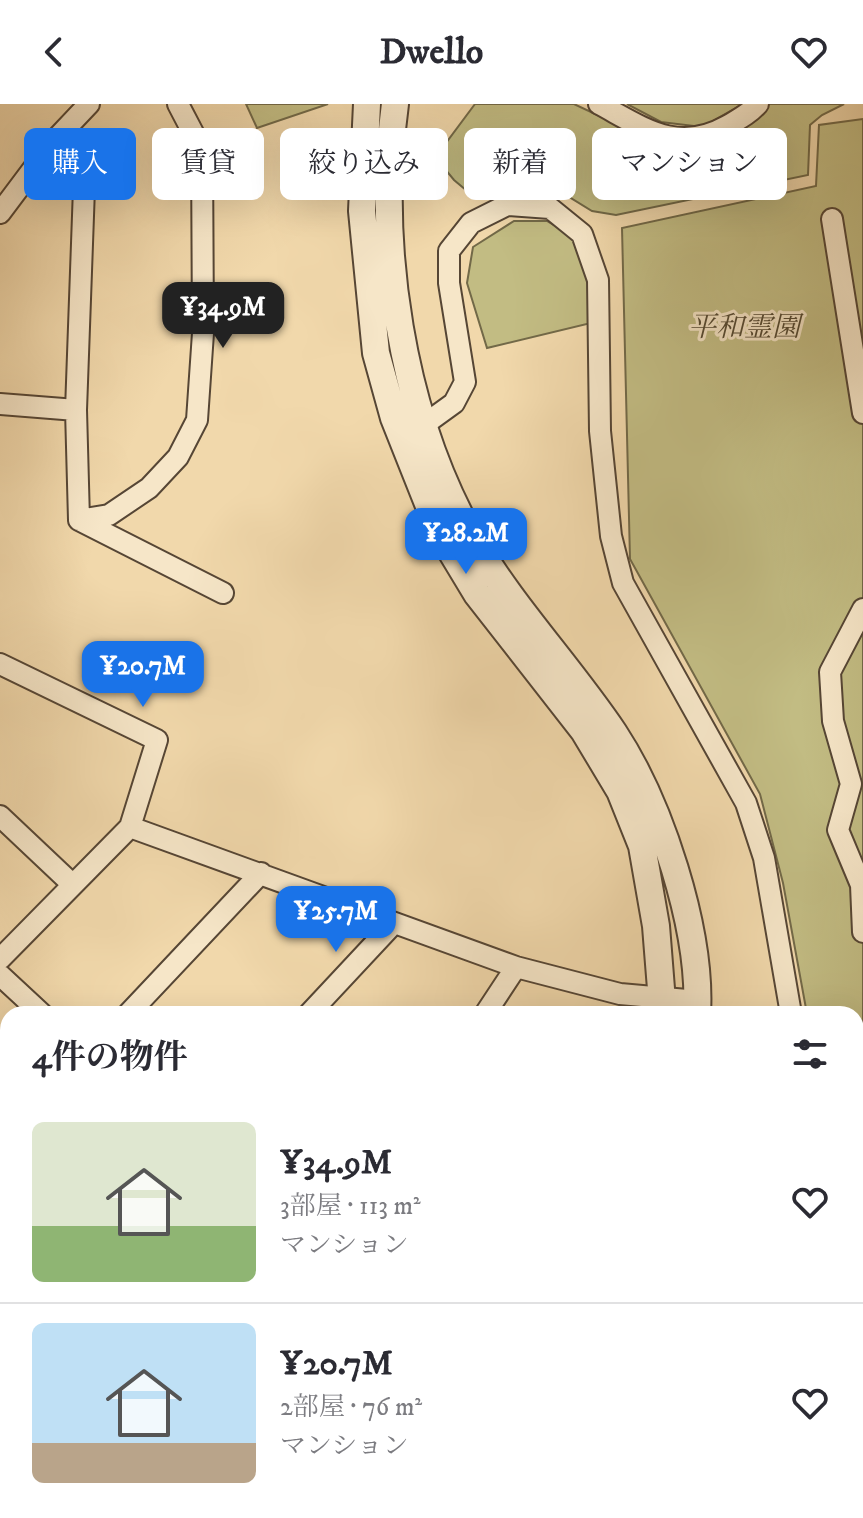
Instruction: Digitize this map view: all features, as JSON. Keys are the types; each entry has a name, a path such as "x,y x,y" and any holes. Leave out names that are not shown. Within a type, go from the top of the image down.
{"street":[{"path":"66,128 89,104"},
{"path":"79,520 109,515 149,488 178,457 197,420 203,333 202,150 178,104"},
{"path":"130,827 516,967 663,1006 656,926 642,846 620,791 584,731 477,594 439,531 394,418 376,353 363,226 367,104"},
{"path":"395,104 390,139 391,247 398,317 425,424 446,484 478,546 505,591 614,734 648,798 669,853 691,935 698,1006"},
{"path":"599,104 660,135 692,140 749,114 758,104"},
{"path":"0,213 24,181"},
{"path":"79,520 76,410 84,200"},
{"path":"425,424 454,403 465,382 449,283 449,251 471,223 507,205 550,208 582,234 598,280 600,431 611,536 623,583 746,803 764,858 790,1006"},
{"path":"832,219 863,413"},
{"path":"0,404 76,410"},
{"path":"79,520 223,593"},
{"path":"863,609 830,672 833,721 851,784 838,830 861,885 863,932"},
{"path":"0,664 157,740 130,827 0,959"},
{"path":"0,816 72,884"},
{"path":"136,1006 261,873"},
{"path":"316,1006 394,923"},
{"path":"490,1006 516,967"},
{"path":"0,975 33,1006"}],"green space":[{"path":"246,104 328,104 257,128"},
{"path":"475,104 574,104 625,128 592,128 592,200 688,200 616,215 592,211 574,200 576,128 464,128 464,188 448,173 448,140"},
{"path":"627,104 743,104 702,127 661,122"},
{"path":"769,104 844,104 810,125 808,175 787,179 787,128 739,128"},
{"name":"平和霊園","path":"863,119 863,1006 806,1006 783,883 760,794 630,559 622,228 751,200 787,200 787,192 816,186 819,125"},
{"path":"514,221 547,221 573,237 592,282 591,323 487,348 467,283 473,247"}]}
